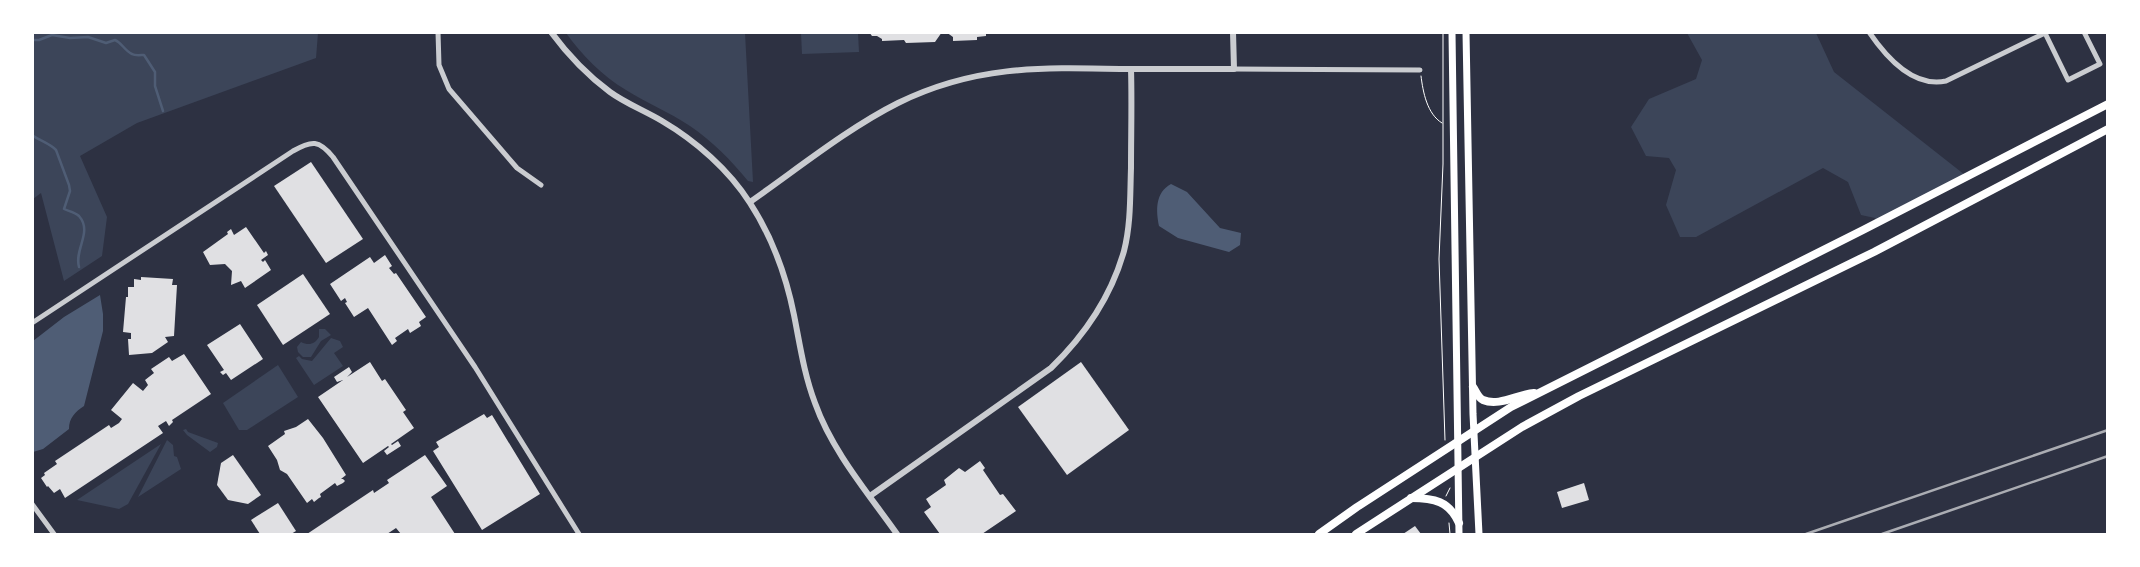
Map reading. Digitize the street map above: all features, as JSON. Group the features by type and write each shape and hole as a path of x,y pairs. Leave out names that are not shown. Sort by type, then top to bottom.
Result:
{"main road":[{"path":"1452,32 1459,534"},
{"path":"1466,32 1473,388 1479,534"},
{"path":"1319,534 1357,507 1511,407 1858,233 2108,104"},
{"path":"1356,534 1522,426 1579,396 1874,252 2108,129"},
{"path":"1473,388 1482,400 1494,401 1510,400 1522,394 1541,392"},
{"path":"1411,498 1433,499 1442,502 1451,509 1459,523"}],"street":[{"path":"438,32 439,64 449,89 516,168 541,185"},
{"path":"551,32 581,68 611,93 663,121 692,140 723,169 750,202 772,240 788,286 801,358 815,404 830,436 897,534"},
{"path":"1234,32 1234,69"},
{"path":"1869,32 1882,49 1905,71 1922,82 1937,83 1946,81 2045,32 2068,80 2100,64 2084,32"},
{"path":"750,202 868,120 898,103 935,87 976,75 1012,69 1048,67 1420,70"},
{"path":"870,496 1051,368 1074,346 1098,313 1115,276 1124,251 1128,232 1132,69"},
{"path":"32,323 293,150 310,142 319,143 333,157 470,360 578,534"},
{"path":"32,504 54,534"}],"path":[{"path":"1443,32 1443,124 1439,249 1446,449"},
{"path":"1420,70 1423,90 1429,108 1435,119 1443,124"},
{"path":"1442,502 1450,487"},
{"path":"1449,515 1450,534"}],"shaded area":[{"path":"33,32 318,33 316,58 137,123 80,156 107,217 102,256 64,281 41,193 33,199"},
{"path":"566,33 745,33 753,182 748,181 721,151 690,126 626,90 601,72"},
{"path":"801,33 858,33 859,52 802,54"},
{"path":"1687,33 1816,33 1834,72 1965,175 1877,223 1875,218 1861,215 1848,182 1823,168 1696,237 1680,237 1666,205 1676,170 1669,158 1646,156 1631,127 1649,99 1696,79 1702,60"},
{"path":"1171,184 1187,192 1220,228 1241,233 1240,245 1229,252 1178,238 1159,226 1157,208 1159,197"},
{"path":"100,295 103,331 84,406 73,416 69,429 43,449 33,452 33,341 64,317"},
{"path":"319,329 325,329 331,335 321,341 311,357 303,357 298,352 297,347 301,342 312,344 316,341 319,337"},
{"path":"331,338 340,341 343,347 334,353 343,366 314,385 296,358 299,356 302,359 312,361"},
{"path":"278,365 298,397 247,430 239,430 223,403"},
{"path":"186,429 188,432 218,443 217,447 210,452 187,435 183,430"},
{"path":"167,440 173,445 174,456 177,457 181,469 138,497"},
{"path":"161,444 128,504 119,509 77,500"}],"building":[{"path":"869,32 942,32 935,42 906,43 904,40 882,41 882,39 872,36"},
{"path":"946,32 986,32 986,36 977,37 977,40 953,41 953,37"},
{"path":"311,162 363,239 326,263 274,186"},
{"path":"246,227 264,253 266,251 268,255 261,260 263,262 265,260 271,270 245,288 241,281 231,285 232,271 225,264 210,265 203,252 228,234 227,232 231,229 234,235"},
{"path":"385,255 392,266 389,268 394,274 396,273 426,317 419,322 421,326 410,333 408,329 395,338 397,341 392,345 368,308 354,317 345,303 347,302 345,298 341,301 330,284 370,257 374,263"},
{"path":"303,274 330,314 283,345 257,305"},
{"path":"141,277 173,279 172,285 177,285 174,336 165,337 168,342 152,353 129,355 128,339 131,339 131,333 123,332 126,297 128,297 128,287 134,287 134,279 141,280"},
{"path":"240,324 263,359 231,380 226,373 223,375 220,372 224,370 207,345"},
{"path":"184,354 211,394 172,420 173,422 169,426 166,421 158,426 163,433 65,498 60,489 54,493 47,487 41,478 45,475 44,473 57,464 55,461 109,425 111,428 119,423 122,419 111,410 133,383 143,391 148,385 145,380 154,373 151,369 169,357 172,361"},
{"path":"370,362 382,381 385,379 406,410 403,412 414,428 391,444 398,441 401,446 387,455 384,451 388,446 363,463 318,397 343,380 337,382 334,377 349,367 352,372 347,377"},
{"path":"1081,362 1129,430 1067,475 1018,407"},
{"path":"484,414 487,418 492,415 540,494 482,530 433,451 439,447 436,442"},
{"path":"308,419 323,438 346,475 341,479 345,481 343,483 337,486 335,483 320,494 321,497 314,502 312,499 307,503 287,474 280,470 277,460 268,446 285,434 284,431 296,427"},
{"path":"233,455 261,495 248,504 228,500 217,485 221,463"},
{"path":"425,455 447,486 431,497 455,534 401,534 396,528 387,534 307,534 373,490 374,493 389,483 387,480"},
{"path":"980,461 985,468 983,470 1000,495 1003,494 1016,511 982,534 940,534 924,512 931,507 926,499 946,485 944,480 959,468 965,472"},
{"path":"1584,483 1589,500 1562,508 1557,492"},
{"path":"278,503 296,531 291,534 260,534 251,520"},
{"path":"1415,526 1421,534 1403,534"}],"waterway":[{"path":"32,40 39,40 52,35 70,38 88,37 106,43 115,40 132,54 144,55 155,72 155,86 163,111"},
{"path":"32,135 56,150 70,191 64,209 79,216 83,222 84,234 78,260 79,267"}],"railway":[{"path":"1806,534 2108,430"},
{"path":"1882,534 2108,456"}]}
